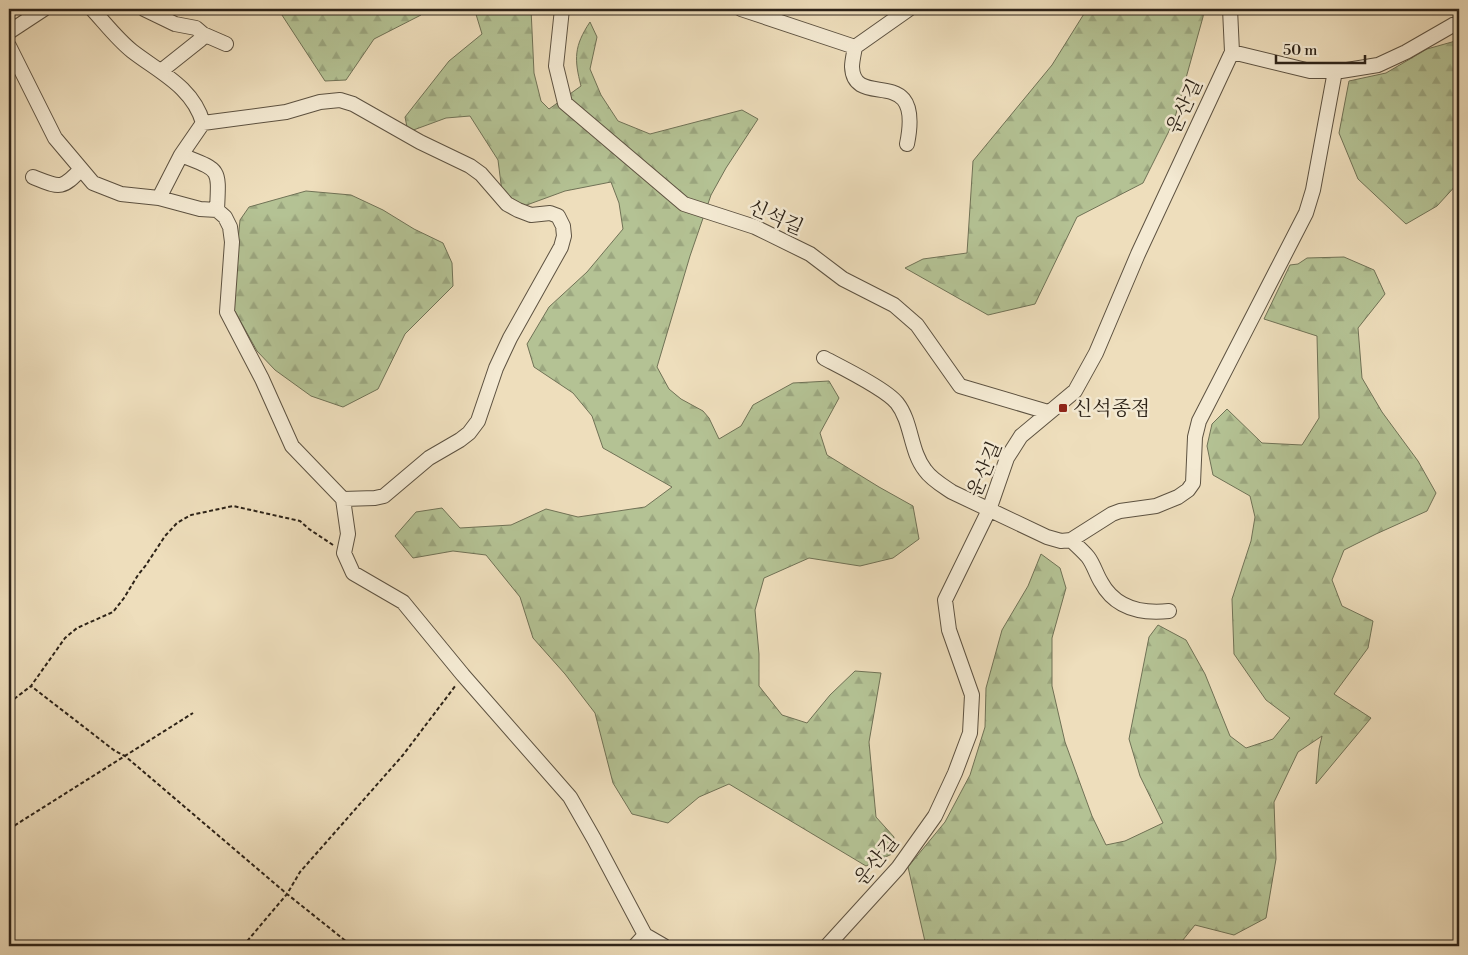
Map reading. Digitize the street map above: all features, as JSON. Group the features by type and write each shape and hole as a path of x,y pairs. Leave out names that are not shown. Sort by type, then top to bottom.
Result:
{"street":[{"path":"9,32 44,9"},
{"path":"92,9 131,50 172,79 190,96 198,108 203,123"},
{"path":"144,9 175,24 196,28 203,34 226,44"},
{"name":"신석길","path":"562,9 556,66 565,103 684,204 755,226 810,254 843,279 894,305 917,325 960,386 1048,412"},
{"path":"741,9 855,47"},
{"path":"907,144 910,120 909,109 904,99 895,93 864,87 858,83 852,66 855,47 908,9"},
{"name":"운산길","path":"828,946 898,868 935,816 955,773 970,733 972,696 949,630 945,600 989,510 1007,458 1021,436 1075,391 1096,354 1138,254 1232,52 1230,9"},
{"path":"1232,52 1310,71 1335,71 1378,65 1406,52 1453,25 1459,24"},
{"path":"161,71 200,40 203,34"},
{"path":"9,46 54,138 93,183 121,194 159,198 200,209 218,210 226,217 230,227 232,242 227,312 262,379 292,446 343,499 348,534 344,553 353,573 402,602 570,797 645,935 664,946"},
{"path":"824,358 883,392 896,402 905,420 920,462 926,472 952,492 1047,537 1061,541 1071,540 1112,514 1168,502 1183,493 1193,483 1195,437 1199,421 1306,213 1313,190 1335,71"},
{"path":"159,198 181,155 203,123 286,112 320,102 340,100 353,104 420,142 470,166 481,174 507,204 531,215 550,213 558,216 563,226 564,236 561,248 510,338 496,368 478,421 469,433 429,458 384,496 343,499"},
{"path":"181,155 211,167 216,174 218,180 218,210"},
{"path":"33,177 61,186 69,183 81,169"},
{"path":"1071,540 1088,557 1106,591 1116,601 1129,608 1141,611 1168,611"},
{"path":"635,946 645,935"}],"path":[{"path":"9,703 31,686 65,638 78,628 113,612 165,536 177,523 191,515 233,506 300,521 344,553"},
{"path":"243,946 287,894 300,872 403,755 464,675"},
{"path":"31,686 125,756 287,894 352,946"},
{"path":"9,829 193,713"}],"green space":[{"path":"278,9 424,9 421,15 374,39 346,80 325,81"},
{"path":"476,9 531,9 534,73 541,101 549,109 581,86 577,68 577,53 581,38 590,22 597,37 590,69 601,95 618,121 650,134 742,110 758,119 711,195 690,256 657,367 669,389 681,399 703,411 709,418 719,439 741,426 753,405 793,383 829,381 839,398 820,433 827,455 913,506 919,539 893,558 860,566 809,558 764,578 755,610 759,654 759,686 782,715 807,723 830,695 855,671 881,673 869,742 876,817 894,837 892,854 866,866 729,784 699,797 668,823 632,814 613,783 595,713 565,674 533,638 520,597 486,555 453,551 413,558 395,536 416,512 442,508 460,528 511,525 546,509 578,517 645,507 672,487 603,448 592,416 573,393 534,367 527,344 549,307 587,272 623,229 619,203 611,182 565,191 524,206 502,192 498,160 470,116 446,118 408,132 405,117 449,61 482,34"},
{"path":"1087,9 1204,9 1174,121 1143,183 1077,217 1035,304 988,315 905,268 923,259 967,253 973,161 1052,65"},
{"path":"1459,40 1459,182 1437,206 1406,224 1358,179 1339,133 1349,81 1386,73 1427,49"},
{"path":"306,191 351,195 383,210 414,229 443,243 452,263 453,286 405,334 378,389 343,407 311,396 275,370 257,351 232,306 240,220 249,207"},
{"path":"1344,257 1374,270 1385,294 1358,328 1362,378 1382,412 1418,461 1436,493 1427,511 1344,550 1332,580 1342,606 1373,621 1368,648 1334,694 1371,718 1316,784 1322,736 1298,752 1274,802 1276,859 1266,918 1234,935 1195,925 1178,946 926,946 908,867 945,822 970,775 985,727 986,688 1002,630 1028,586 1041,554 1060,568 1066,588 1052,638 1052,686 1065,742 1092,816 1106,845 1125,841 1163,823 1140,776 1129,739 1149,637 1158,625 1186,640 1205,674 1230,736 1246,748 1273,739 1290,718 1266,700 1234,654 1232,599 1251,541 1255,517 1250,496 1213,475 1207,446 1212,424 1227,409 1262,443 1302,445 1319,418 1317,336 1264,319 1290,265 1298,264 1307,258"}],"place":[{"name":"신석종점","path":"1063,408"}]}
